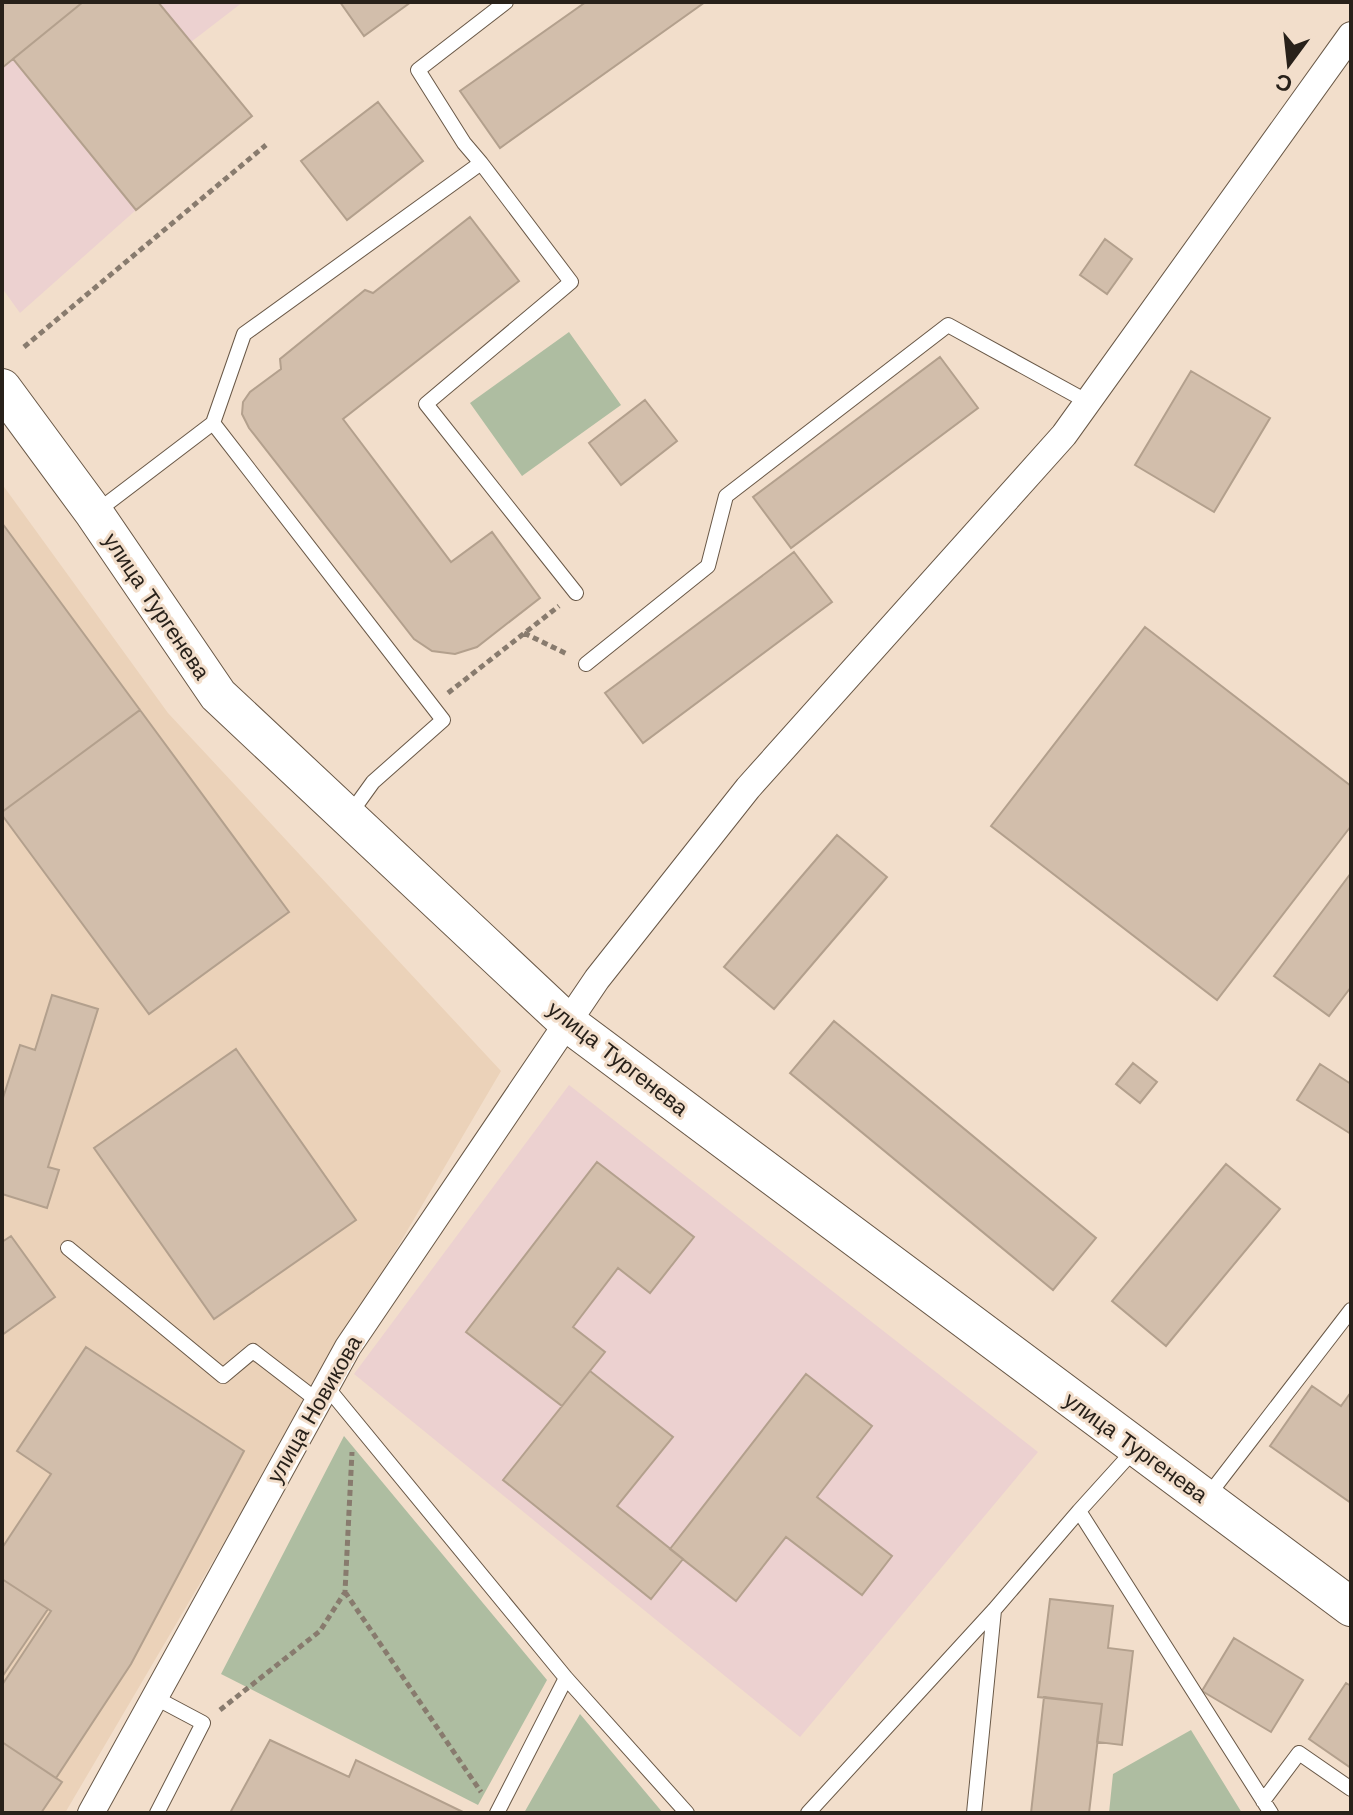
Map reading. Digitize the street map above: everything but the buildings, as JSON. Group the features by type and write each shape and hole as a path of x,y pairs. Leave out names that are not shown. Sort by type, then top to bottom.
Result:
{"main road":[{"name":"улица Тургенева","path":"2,388 94,513 218,695 568,1023 1351,1607"}],"street":[{"name":"улица Новикова","path":"91,1813 348,1347 597,979 748,788 1064,435 1351,35"}],"lane":[{"path":"506,2 418,70 464,143 571,282 426,404 576,593"},
{"path":"94,513 213,423 244,334 481,163"},
{"path":"586,664 708,566 726,496 948,325 1088,402"},
{"path":"213,423 443,720 373,782 347,817"},
{"path":"68,1248 223,1376 253,1351 322,1393 354,1419 566,1678 687,1813"},
{"path":"1206,1498 1351,1310"},
{"path":"808,1813 994,1610 1136,1448"},
{"path":"1079,1511 1267,1807 1299,1753 1351,1789"},
{"path":"974,1813 994,1610"},
{"path":"497,1813 566,1678"},
{"path":"154,1697 203,1723 157,1813"}],"path":[{"path":"24,347 266,145"},
{"path":"432,706 576,593"},
{"path":"524,633 586,664"},
{"path":"203,1723 320,1631 345,1592 354,1419"},
{"path":"345,1592 486,1800"}],"shaded area":[{"path":"2,2 83,2 13,60 136,210 20,313 2,288"},
{"path":"158,2 243,2 191,42"},
{"path":"2,484 168,713 501,1071 65,1813 2,1813"},
{"path":"569,1085 1038,1452 800,1737 354,1374"}],"green space":[{"path":"569,332 621,405 522,476 470,403"},
{"path":"344,1436 547,1680 478,1805 221,1674"},
{"path":"580,1714 663,1813 524,1813"},
{"path":"1191,1730 1242,1813 1109,1813 1113,1774"}]}
